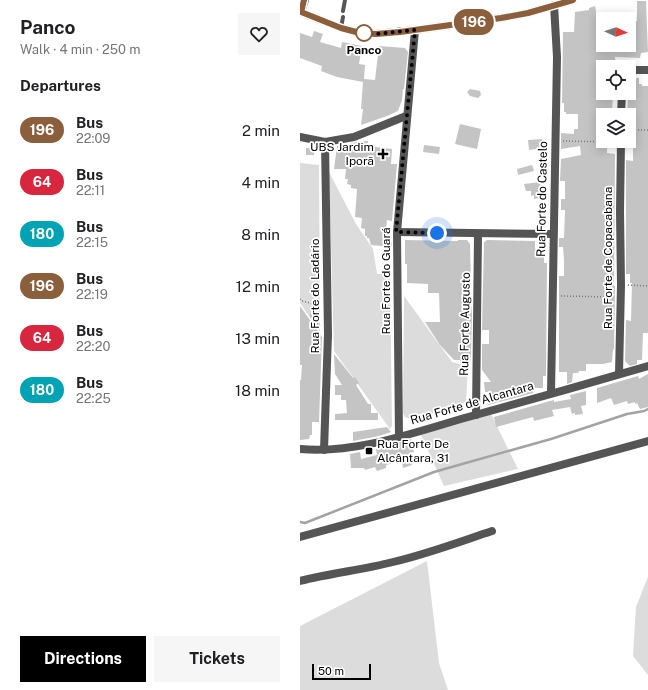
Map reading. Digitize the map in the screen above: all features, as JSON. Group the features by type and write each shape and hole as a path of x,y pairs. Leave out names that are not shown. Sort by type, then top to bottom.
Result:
{"main road":[{"path":"301,12 341,28 360,33 376,34 501,18 528,13 573,0"}],"street":[{"path":"301,12 304,0"},
{"name":"Rua Forte do Castelo","path":"551,393 557,57 554,5"},
{"name":"Rua Forte do Guará","path":"399,437 396,232 415,30"},
{"path":"636,70 648,70"},
{"path":"300,137 325,142 354,137 406,116"},
{"name":"Rua Forte do Ladário","path":"324,450 328,334 325,142"},
{"name":"Rua Forte de Copacabana","path":"619,374 621,297 621,148"},
{"path":"396,232 553,234"},
{"name":"Rua Forte Augusto","path":"476,415 478,234"},
{"name":"Rua Forte de Alcantara","path":"300,449 324,450 352,447 399,437 648,366"},
{"path":"300,537 648,441"},
{"path":"300,581 366,568 433,552 492,531"}],"lane":[{"path":"343,11 345,0"},
{"path":"341,28 343,17"}],"path":[{"path":"636,130 648,130"},
{"path":"556,140 596,141"},
{"path":"621,285 648,286"},
{"path":"552,296 621,297"},
{"path":"300,299 302,301 317,304 315,311 310,316 328,334"}],"shaded area":[{"path":"300,163 319,165 320,332 300,303"},
{"path":"329,172 356,224 373,249 377,274 390,274 392,426 390,429 334,351"},
{"path":"404,296 452,362 468,366 466,402 414,420 405,417 403,413"},
{"path":"491,414 518,469 444,486 421,435"},
{"path":"427,561 439,663 448,690 300,690 300,626"},
{"path":"648,577 648,675 633,656 636,607"}],"building":[{"path":"637,1 646,1 648,52 641,53 640,58 615,57 615,60 596,60 596,100 613,100 612,108 596,108 596,148 607,148 607,153 615,154 615,286 614,350 613,349 612,362 603,364 586,364 586,371 573,373 572,382 567,384 567,372 559,372 559,276 564,276 564,260 563,247 559,247 559,238 564,238 565,210 561,210 561,199 565,199 565,181 560,181 561,159 581,155 580,146 561,149 561,133 574,134 574,129 578,129 578,114 566,114 566,112 564,112 564,103 562,103 563,32 574,32 575,12 589,10 589,8 595,6 596,52 636,52"},
{"path":"314,31 323,34 320,42 341,48 342,42 362,46 359,64 365,65 364,79 375,80 379,46 405,48 408,52 404,89 398,111 361,125 363,109 361,109 363,82 337,77 321,71 322,66 300,58 300,33 312,37"},
{"path":"636,78 639,78 639,84 642,84 642,86 648,86 648,333 643,333 642,360 637,360 637,364 630,366 625,361 626,320 631,321 632,283 630,283 630,274 626,274 626,160 633,161 633,148 636,148 636,108 627,108 628,100 636,100"},
{"path":"470,89 480,91 481,95 478,98 470,96 467,92"},
{"path":"460,124 481,129 477,149 455,144"},
{"path":"542,139 543,148 529,150 528,140"},
{"path":"368,141 367,146 392,149 391,164 397,164 392,221 387,220 385,240 392,242 392,247 371,245 369,238 365,236 365,229 361,228 362,218 355,217 357,189 351,188 351,185 347,184 348,179 345,179 346,169 334,169 337,146"},
{"path":"424,145 440,147 439,154 423,152"},
{"path":"306,148 314,148 314,155 306,155"},
{"path":"532,165 534,171 518,175 517,169"},
{"path":"540,182 540,198 534,199 534,195 531,196 531,191 526,191 524,184"},
{"path":"405,240 467,240 470,244 471,288 469,288 469,303 471,303 472,315 470,363 460,363 460,360 454,360 440,345 425,322 440,322 439,293 428,293 428,284 407,283"},
{"path":"487,240 535,241 535,249 544,249 544,263 547,263 546,376 543,376 543,388 533,388 533,393 488,405 488,392 485,392 484,382 491,382 482,370 482,344 489,344 489,330 482,330 484,242"},
{"path":"300,306 322,337 319,422 312,422 312,435 310,435 309,439 300,440 300,380 302,365 300,365"},
{"path":"334,354 353,378 355,377 359,383 356,385 368,404 371,404 371,413 378,413 378,420 335,420 335,414 347,413 346,400 341,400 341,395 335,395 335,385 342,385 335,374"},
{"path":"648,374 648,407 640,409 637,403 635,404 635,402 628,404 627,401 614,405 611,398 597,403 597,388 638,376 639,379"},
{"path":"586,391 586,405 581,406 583,414 572,414 570,407 552,410 554,416 534,421 533,417 496,427 494,417 554,400 554,402 571,399 570,395"},
{"path":"387,427 391,432 353,441 353,432"},
{"path":"411,439 414,452 409,453 412,465 403,468 402,461 386,465 386,468 377,471 375,467 365,470 364,468 351,468 350,454 360,452 361,459 377,455 376,449"}],"waterway":[{"path":"300,522 305,523 434,472 551,439 627,414 648,409"}],"bus line":[{"name":"196","path":"304,0 301,12 341,28 360,33 376,34 501,18 528,13 573,0"}],"place":[{"name":"Panco","path":"364,33"},
{"name":"UBS Jardim Iporã","path":"383,154"},
{"name":"Rua Forte De Alcântara, 31","path":"369,451"}],"route":[{"path":"364,33 376,34 415,30 396,232 437,233"}]}
